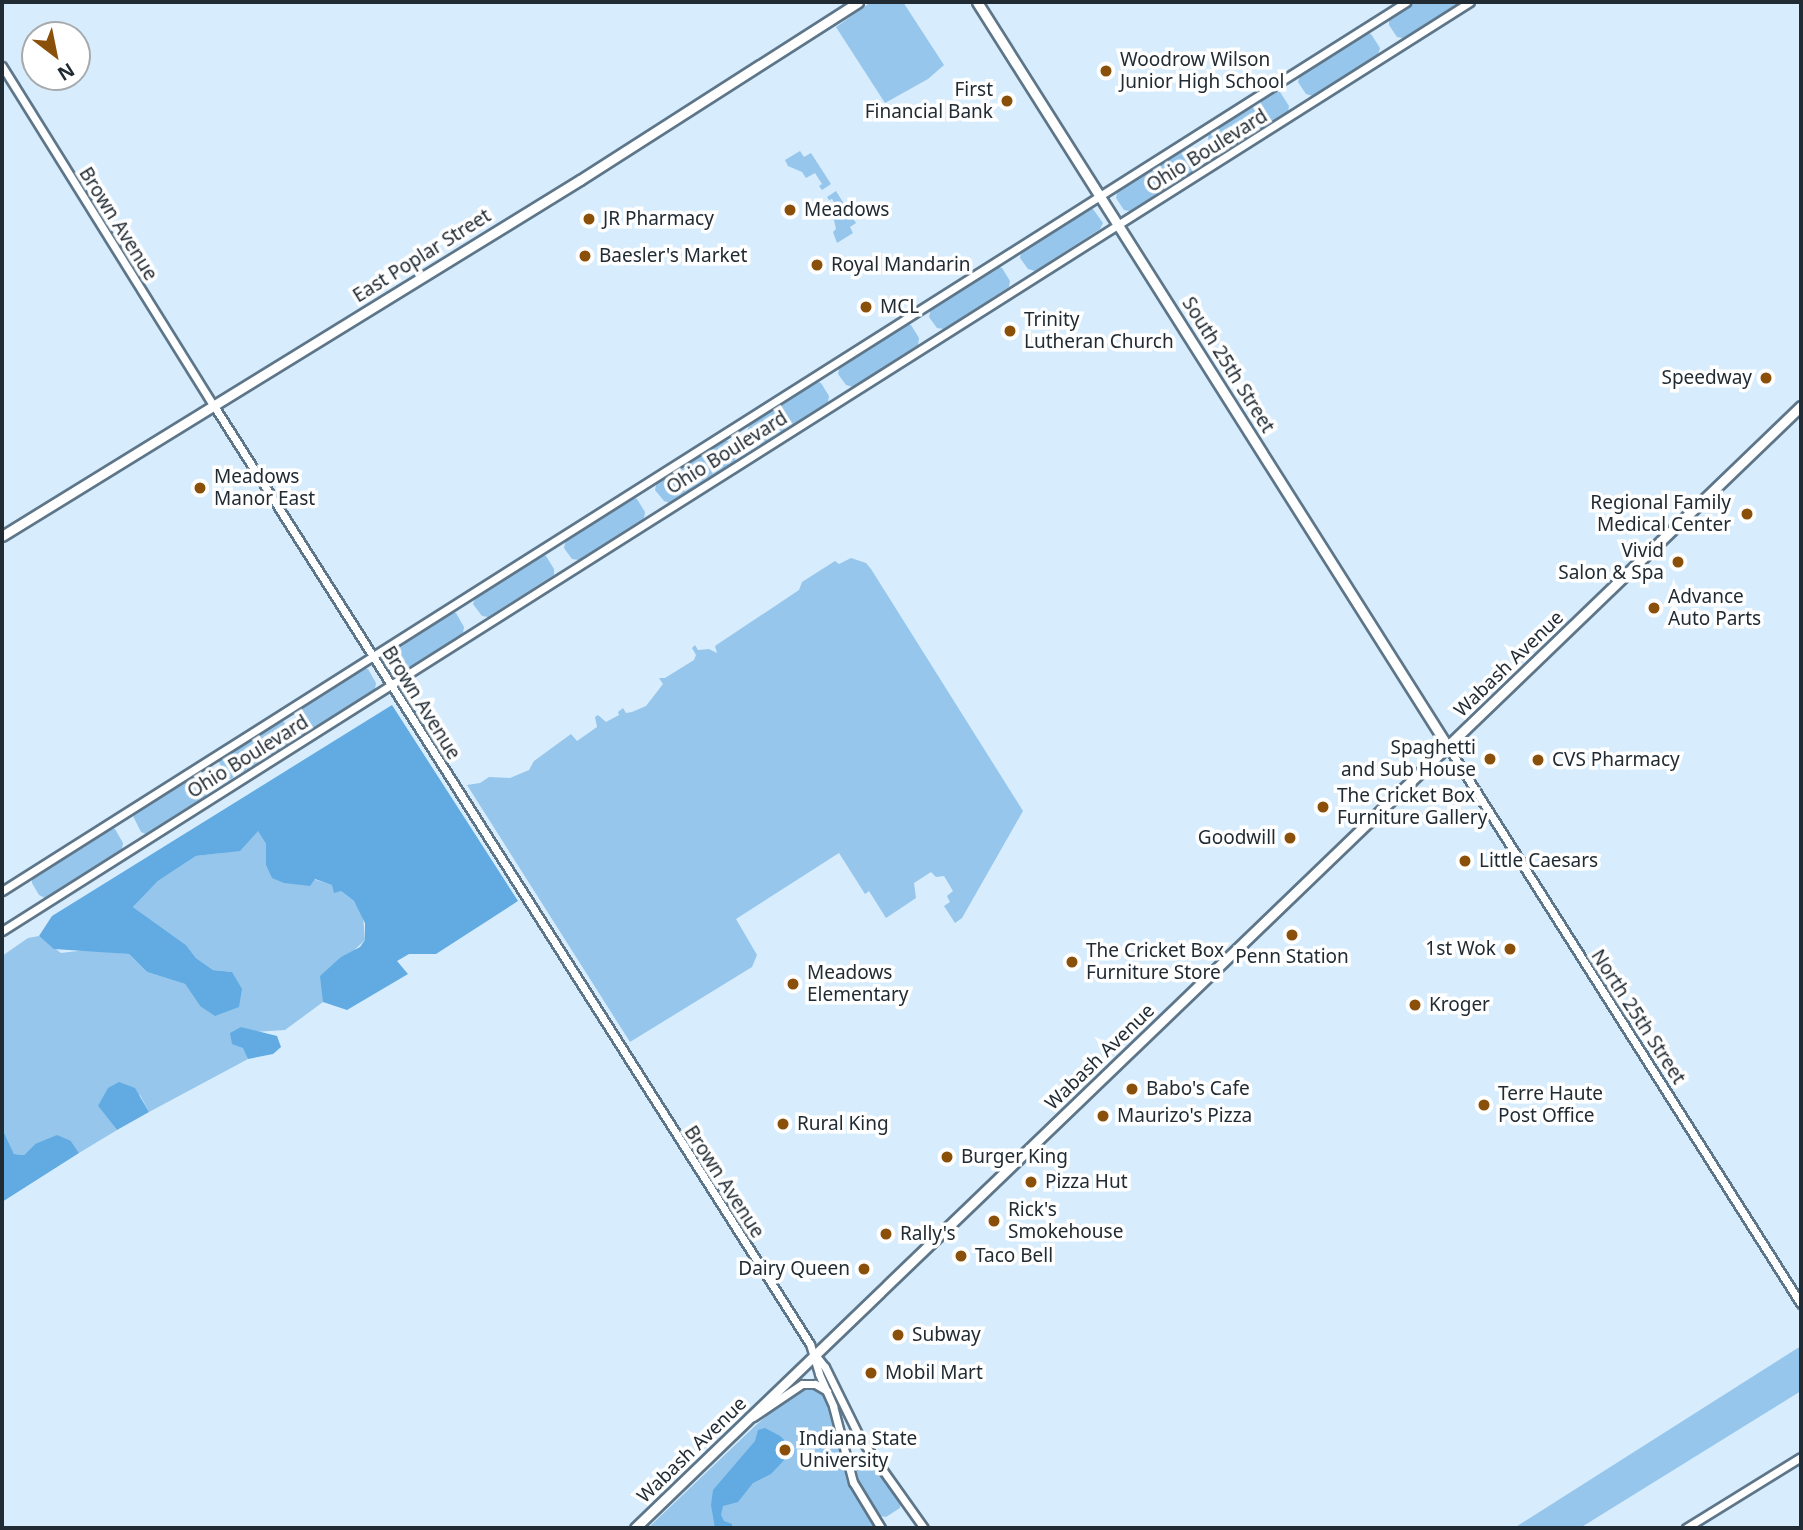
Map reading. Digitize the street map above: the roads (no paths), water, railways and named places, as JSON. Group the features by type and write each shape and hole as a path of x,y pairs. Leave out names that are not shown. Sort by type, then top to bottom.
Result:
{"main road":[{"name":"East Poplar Street","path":"2,536 580,180 858,2"},
{"name":"South 25th Street","path":"977,2 1448,747"},
{"name":"Wabash Avenue","path":"635,1528 1801,406"}],"street":[{"name":"Ohio Boulevard","path":"2,891 1406,2"},
{"name":"Ohio Boulevard","path":"2,931 1470,2"},
{"name":"Brown Avenue","path":"2,66 214,406 815,1356 825,1367 860,1438 924,1528"},
{"name":"North 25th Street","path":"1448,747 1801,1304"},
{"name":"Brown Avenue","path":"815,1356 818,1374 827,1392 853,1482 881,1528"},
{"path":"747,1421 802,1384 815,1384 827,1392"},
{"path":"1686,1528 1801,1457"}],"place":[{"name":"Woodrow Wilson Junior High School","path":"1106,71"},
{"name":"First Financial Bank","path":"1007,101"},
{"name":"Meadows","path":"790,210"},
{"name":"JR Pharmacy","path":"589,219"},
{"name":"Baesler's Market","path":"585,256"},
{"name":"Royal Mandarin","path":"817,265"},
{"name":"MCL","path":"866,307"},
{"name":"Trinity Lutheran Church","path":"1010,331"},
{"name":"Speedway","path":"1766,378"},
{"name":"Meadows Manor East","path":"200,488"},
{"name":"Regional Family Medical Center","path":"1747,514"},
{"name":"Vivid Salon & Spa","path":"1678,562"},
{"name":"Advance Auto Parts","path":"1654,608"},
{"name":"Spaghetti and Sub House","path":"1490,759"},
{"name":"CVS Pharmacy","path":"1538,760"},
{"name":"The Cricket Box Furniture Gallery","path":"1323,807"},
{"name":"Goodwill","path":"1290,838"},
{"name":"Little Caesars","path":"1465,861"},
{"name":"Penn Station","path":"1292,935"},
{"name":"1st Wok","path":"1510,949"},
{"name":"The Cricket Box Furniture Store","path":"1072,962"},
{"name":"Meadows Elementary","path":"793,984"},
{"name":"Kroger","path":"1415,1005"},
{"name":"Babo's Cafe","path":"1132,1089"},
{"name":"Terre Haute Post Office","path":"1484,1105"},
{"name":"Maurizo's Pizza","path":"1103,1116"},
{"name":"Rural King","path":"783,1124"},
{"name":"Burger King","path":"947,1157"},
{"name":"Pizza Hut","path":"1031,1182"},
{"name":"Rick's Smokehouse","path":"994,1221"},
{"name":"Rally's","path":"886,1234"},
{"name":"Taco Bell","path":"961,1256"},
{"name":"Dairy Queen","path":"864,1269"},
{"name":"Subway","path":"898,1335"},
{"name":"Mobil Mart","path":"871,1373"},
{"name":"Indiana State University","path":"785,1450"}]}
